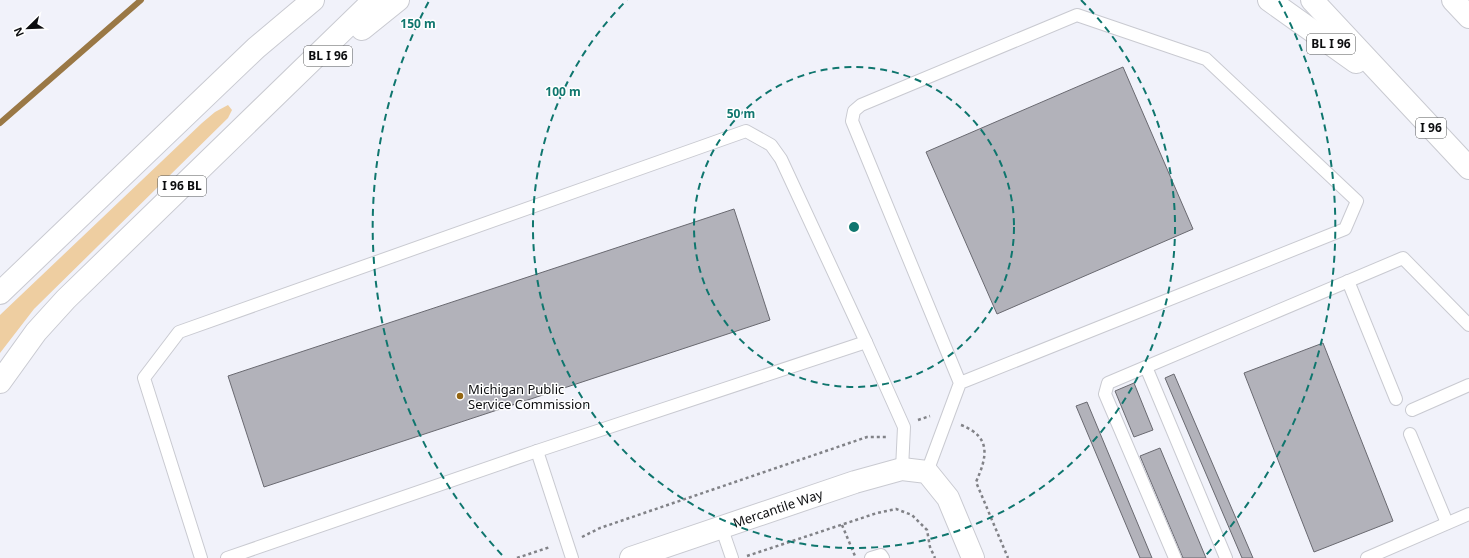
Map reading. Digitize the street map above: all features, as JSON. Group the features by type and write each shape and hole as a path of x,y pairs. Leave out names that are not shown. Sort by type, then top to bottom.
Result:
{"main road":[{"path":"256,48 294,0"},
{"path":"0,293 256,48 313,0"},
{"name":"I 96 BL","path":"0,382 36,332 66,299 374,0"},
{"name":"BL I 96","path":"258,113 398,0"},
{"name":"BL I 96","path":"1269,0 1392,88"},
{"name":"I 96","path":"1312,0 1392,88 1469,168"},
{"path":"1453,0 1469,17"},
{"name":"Mercantile Way","path":"631,558 722,529 855,482 902,469 927,472"},
{"path":"927,472 948,498 973,558"}],"lane":[{"path":"927,472 960,383 852,121 854,111 861,105 1077,15 1206,59 1357,201 1345,229 960,383"},
{"path":"201,558 144,378 179,332 746,131 770,146 781,159 866,342 904,427 902,469"},
{"path":"1175,558 1105,394 1108,383 1402,258 1469,325"},
{"path":"1348,281 1396,399"},
{"path":"227,558 537,451 866,342"},
{"path":"1146,367 1226,558"},
{"path":"1412,410 1469,385"},
{"path":"1410,434 1447,524"},
{"path":"537,451 572,558"},
{"path":"1367,558 1469,514"},
{"path":"722,529 732,558"},
{"path":"872,558 881,555 883,558"}],"path":[{"path":"743,558 842,525 896,509 912,515 927,530 930,547 935,558"},
{"path":"842,525 856,558"}],"shaded area":[{"path":"228,105 232,110 228,118 34,309 0,353 0,315 202,123 215,112"}],"building":[{"path":"1123,67 1193,229 997,314 926,152"},
{"path":"734,209 770,320 264,487 228,376"},
{"path":"1323,343 1393,521 1314,552 1244,373"},
{"path":"1174,374 1253,558 1242,558 1165,378"},
{"path":"1134,383 1153,430 1134,437 1115,391"},
{"path":"1087,402 1152,558 1140,558 1076,406"},
{"path":"1160,448 1206,558 1183,558 1140,456"}],"waterway":[{"path":"0,123 141,0"}],"place":[{"name":"Michigan Public Service Commission","path":"460,396"}]}
